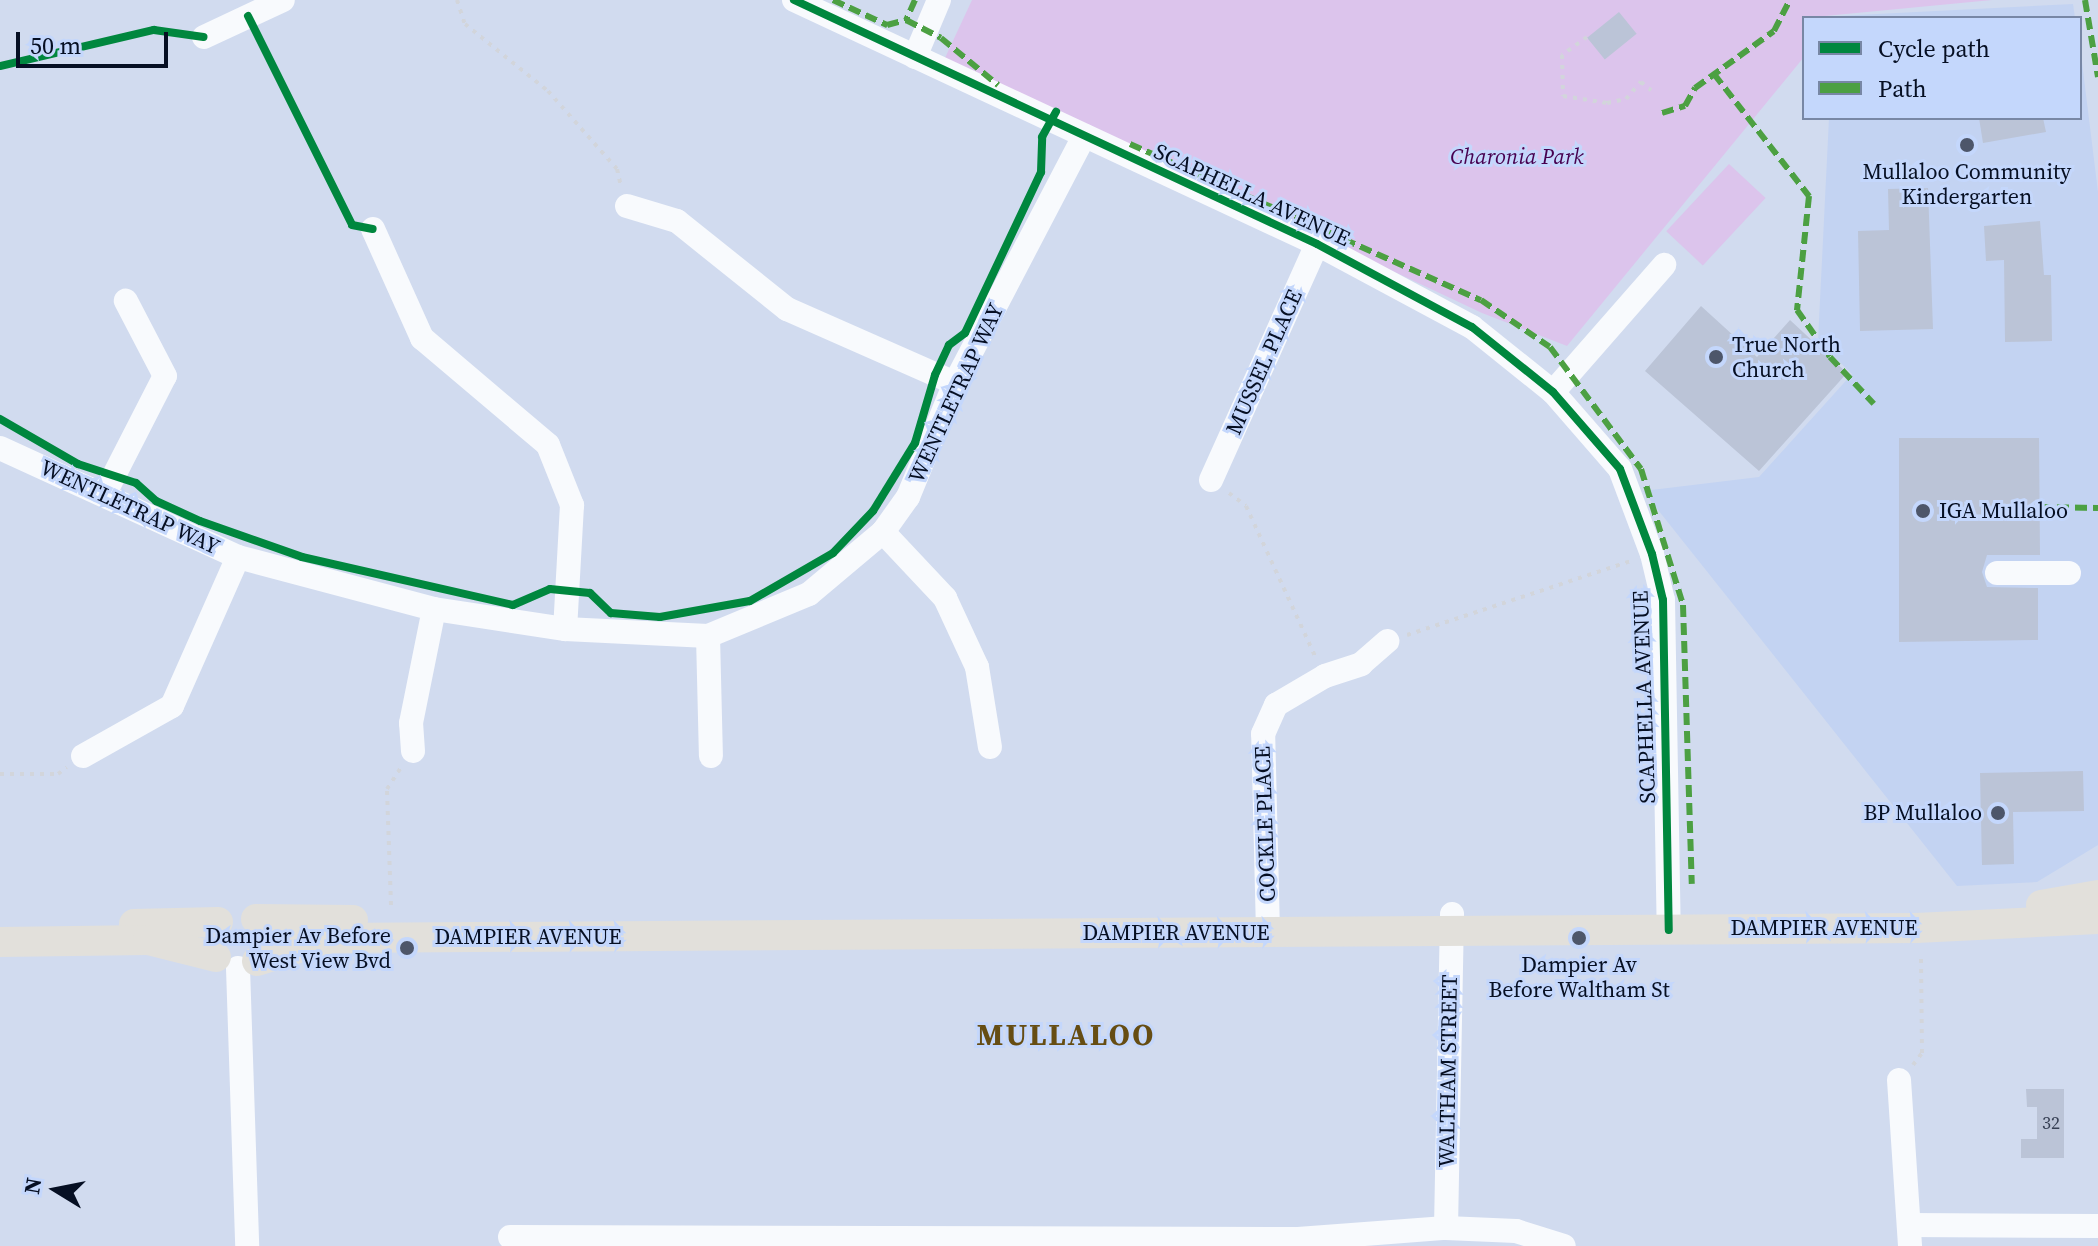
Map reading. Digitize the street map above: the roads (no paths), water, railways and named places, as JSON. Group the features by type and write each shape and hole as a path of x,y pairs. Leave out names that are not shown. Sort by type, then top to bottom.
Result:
{"main road":[{"name":"DAMPIER AVENUE","path":"1669,922 2039,906 2098,895"},
{"path":"0,925 218,922 236,913 256,919 266,937 237,962"},
{"name":"DAMPIER AVENUE","path":"256,919 1451,924 1669,922 1947,927 2098,919"},
{"path":"218,922 211,942 237,962"},
{"name":"DAMPIER AVENUE","path":"237,962 330,938 1268,923"},
{"path":"0,942 148,940 237,962"}],"street":[{"path":"204,37 283,0"},
{"name":"SCAPHELLA AVENUE","path":"794,0 1317,244 1472,327 1553,392 1620,469 1652,554 1663,600 1669,922"},
{"path":"915,57 939,0"},
{"name":"WENTLETRAP WAY","path":"0,448 105,493 238,557 434,609 565,629 708,636 809,594 883,532 908,497 955,383 1084,136"},
{"path":"627,206 677,221 787,309 955,383"},
{"path":"373,229 422,338 548,445 572,505 565,629"},
{"name":"MUSSEL PLACE","path":"1211,480 1317,244"},
{"path":"1553,392 1664,265"},
{"path":"105,493 165,376 126,301"},
{"path":"883,532 945,598 977,667 990,747"},
{"path":"83,756 172,706 238,557"},
{"path":"1997,573 2069,573"},
{"path":"413,751 411,723 434,609"},
{"path":"708,636 711,756"},
{"name":"COCKLE PLACE","path":"1268,923 1263,734 1276,705 1325,676 1361,664 1387,641"},
{"name":"WALTHAM STREET","path":"1446,1228 1451,924"},
{"path":"237,962 247,1246"},
{"path":"1899,1080 1910,1236 2098,1226"},
{"path":"512,1242 1298,1242 1446,1228 1516,1231 1564,1246"}],"place":[{"name":"Mullaloo Community Kindergarten","path":"1967,145"},
{"name":"True North Church","path":"1716,357"},
{"name":"IGA Mullaloo","path":"1923,511"},
{"name":"BP Mullaloo","path":"1998,813"},
{"name":"Dampier Av Before Waltham St","path":"1579,938"},
{"name":"Dampier Av Before West View Bvd","path":"407,948"}],"district":[{"name":"MULLALOO","path":"1066,1035"}],"park label":[{"name":"Charonia Park","path":"1517,157"}]}
